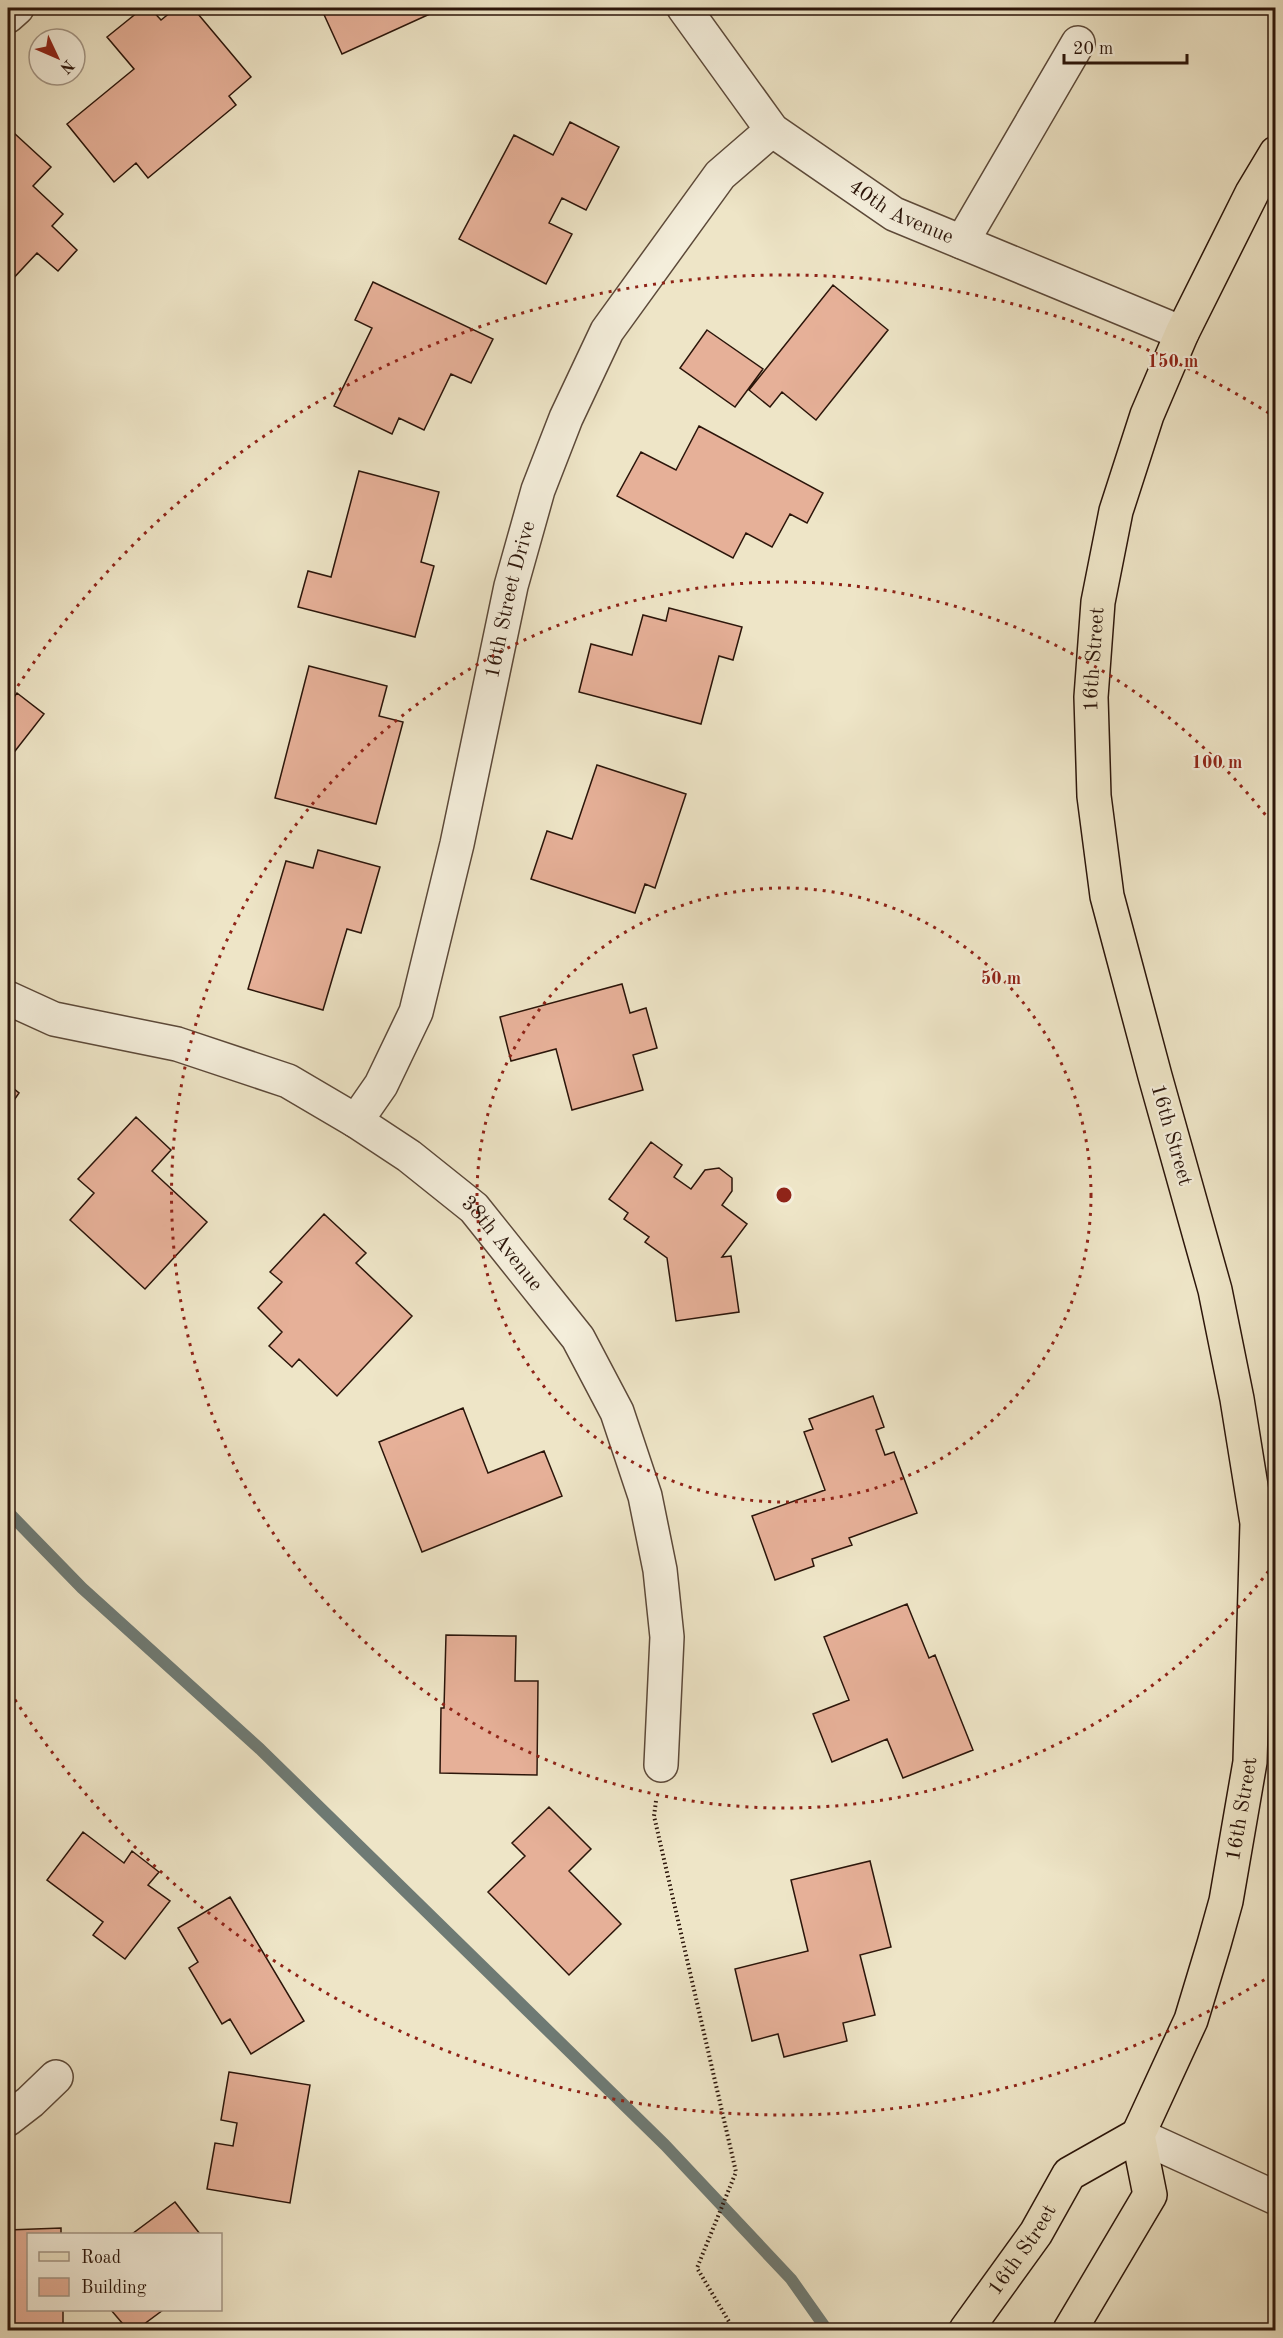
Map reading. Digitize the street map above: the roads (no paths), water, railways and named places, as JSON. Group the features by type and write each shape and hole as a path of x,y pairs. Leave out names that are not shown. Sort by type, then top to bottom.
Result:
{"main road":[{"name":"16th Street","path":"966,2331 1036,2233 1070,2174 1138,2135 1191,2020 1226,1901 1250,1762 1257,1523 1237,1399 1215,1290 1107,896 1094,796 1091,697 1098,602 1116,511 1147,415 1182,333 1252,193 1275,153"},
{"path":"1070,2331 1150,2195 1138,2135"}],"street":[{"path":"8,16 17,8"},
{"name":"40th Avenue","path":"684,8 772,130 894,213 1182,333"},
{"path":"962,242 1078,43"},
{"name":"16th Street Drive","path":"356,1121 381,1085 416,1012 457,844 511,586 538,490 566,417 607,331 720,175 772,130"},
{"name":"38th Avenue","path":"8,998 54,1019 177,1044 288,1081 356,1121 409,1156 474,1208 578,1338 617,1412 645,1496 660,1570 667,1637 661,1765"},
{"path":"8,2119 56,2077"},
{"path":"1138,2135 1275,2198"}],"waterway":[{"path":"8,1512 82,1588 260,1749 665,2145 791,2279 827,2330"}]}
